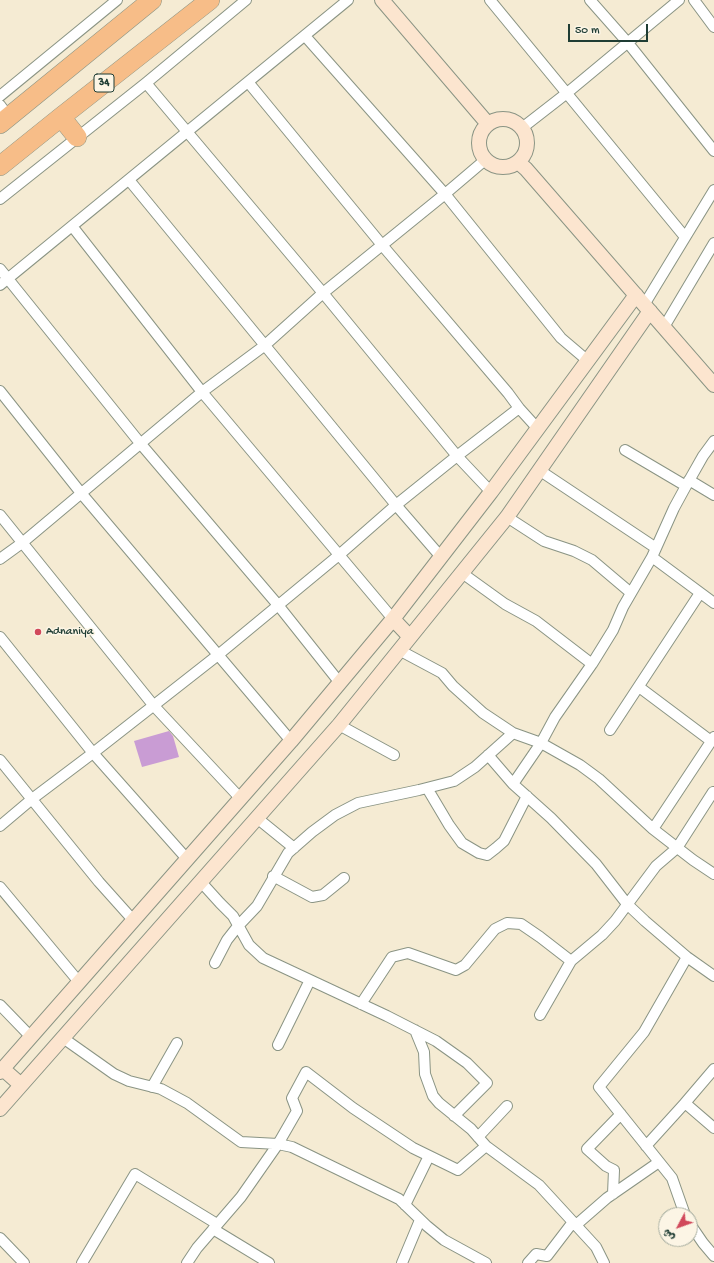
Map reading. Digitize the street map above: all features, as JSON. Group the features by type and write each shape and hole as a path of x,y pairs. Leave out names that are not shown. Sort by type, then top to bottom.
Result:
{"highway":[{"path":"3,115 152,0"},
{"name":"34","path":"0,166 210,0"},
{"path":"61,117 77,137"}],"street":[{"path":"0,96 117,0"},
{"path":"0,199 146,83 246,0"},
{"path":"0,285 348,0"},
{"path":"382,0 488,124"},
{"path":"490,0 685,237"},
{"path":"590,0 628,43 714,151"},
{"path":"522,128 567,93 679,0"},
{"path":"694,0 714,27"},
{"path":"305,36 445,194 561,338 588,361"},
{"path":"248,82 382,245 508,393 519,408 538,428"},
{"path":"146,83 323,293 457,456 491,492"},
{"path":"506,119 515,122 522,128 526,137 527,146 524,155 518,162 510,166 500,167 485,160 480,150 479,140 482,132 488,124 496,120 506,119"},
{"path":"0,559 22,543 202,392 264,346 323,293 485,160"},
{"path":"518,162 526,169 714,385"},
{"path":"129,180 264,346 441,557"},
{"path":"0,1109 339,725 506,517 539,470 714,190"},
{"path":"72,226 202,392 393,620 410,637"},
{"path":"664,327 714,243"},
{"path":"0,269 140,443 278,605 340,683"},
{"path":"21,1085 1,1070 241,799 393,620 491,492 588,361 643,304"},
{"path":"0,391 81,493 291,741"},
{"path":"0,826 32,799 218,655 339,555 396,505 519,408"},
{"path":"513,784 613,630 631,593 654,552 687,483 714,441"},
{"path":"625,450 687,483 714,495"},
{"path":"539,470 654,552 700,593 714,603"},
{"path":"0,515 154,706 241,799"},
{"path":"506,517 544,541 574,551 592,560 631,593"},
{"path":"462,572 505,604 536,621 592,664"},
{"path":"610,730 700,593"},
{"path":"0,637 93,753 187,859"},
{"path":"399,650 442,673 453,686 483,713 513,733 541,743 580,765 599,779 653,829 693,860 714,874"},
{"path":"639,687 713,739 653,829"},
{"path":"339,725 394,755"},
{"path":"216,963 227,940 257,906 273,876 288,853 312,832 335,815 358,802 454,781 475,767 513,733"},
{"path":"488,755 513,784 551,818 596,864 627,904 687,956 714,976"},
{"path":"0,760 99,882 133,920"},
{"path":"427,788 449,825 462,843 479,853 487,855 504,841 527,796"},
{"path":"540,1015 571,961 615,922 656,866 677,848 713,792"},
{"path":"257,818 294,848"},
{"path":"273,876 312,897 323,895 344,878"},
{"path":"200,882 233,916 249,945 263,958 415,1030 436,1041 467,1062 487,1083 454,1116"},
{"path":"0,887 79,982"},
{"path":"361,1004 392,957 408,953 456,970 464,965 495,929 508,923 521,924 571,961"},
{"path":"682,1207 672,1178 599,1087 644,1032 687,956"},
{"path":"278,1044 310,980"},
{"path":"0,1005 31,1037"},
{"path":"415,1030 424,1052 425,1074 432,1096 471,1129 486,1146 539,1185 596,1247 604,1263"},
{"path":"63,1038 114,1074 129,1081 161,1089 187,1103 241,1142 278,1144 292,1147 399,1199 420,1220 444,1240 486,1263"},
{"path":"152,1087 177,1043"},
{"path":"646,1146 714,1069"},
{"path":"187,1263 241,1197 278,1144 297,1110 292,1098 306,1072 353,1108 413,1148 458,1170 486,1146"},
{"path":"685,1103 714,1128"},
{"path":"478,1138 507,1106"},
{"path":"613,1194 614,1170 606,1166 587,1149 621,1114"},
{"path":"405,1205 429,1156"},
{"path":"528,1263 536,1254 547,1256 575,1224 613,1194 659,1162"},
{"path":"82,1263 135,1174 269,1263"},
{"path":"402,1263 420,1220"},
{"path":"698,1232 710,1244 714,1256"},
{"path":"0,1238 24,1263"}],"building":[{"path":"169,731 173,736 179,757 142,767 134,741"}],"place":[{"name":"Adnaniya","path":"38,632"}]}
